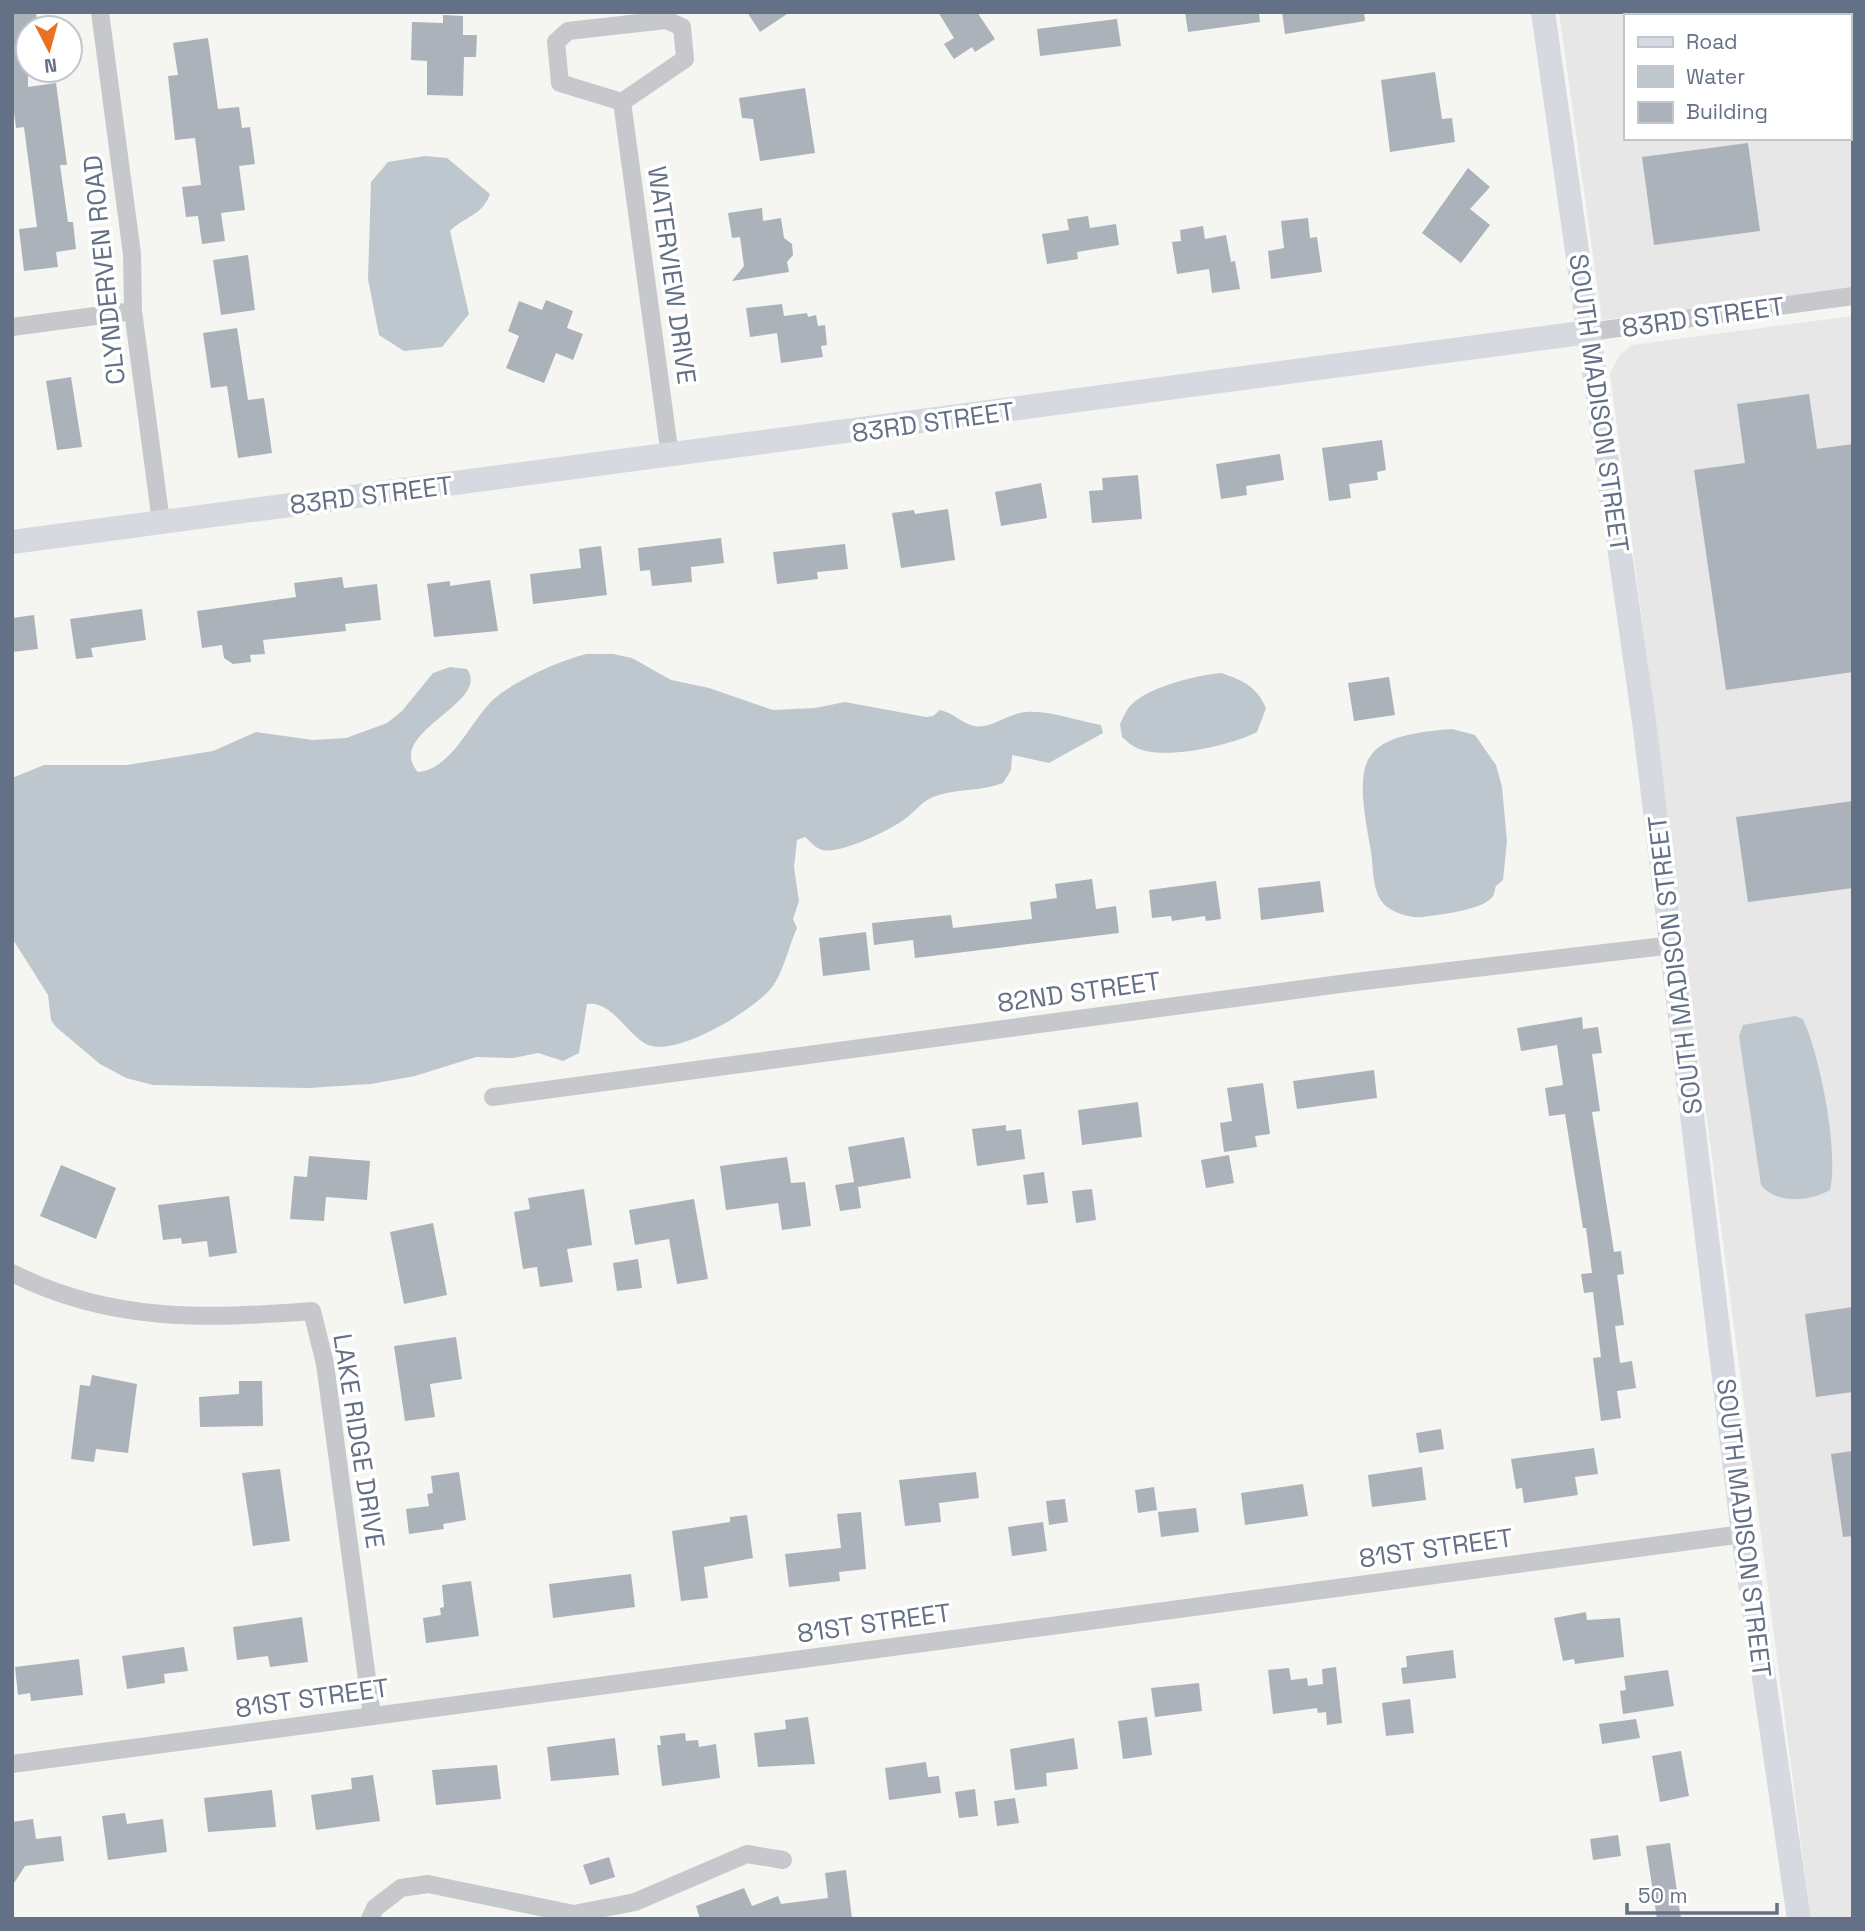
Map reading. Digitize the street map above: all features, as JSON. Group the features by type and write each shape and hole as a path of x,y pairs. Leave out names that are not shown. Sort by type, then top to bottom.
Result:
{"street":[{"name":"CLYNDERVEN ROAD","path":"100,12 132,254 133,311 160,522"},
{"name":"SOUTH MADISON STREET","path":"1543,12 1673,945 1743,1534 1799,1919"},
{"path":"666,20 681,27 685,59 622,102 560,83 555,42 568,31 666,20"},
{"name":"WATERVIEW DRIVE","path":"622,102 670,456"},
{"name":"83RD STREET","path":"12,542 1853,296"},
{"path":"12,327 133,311"},
{"name":"82ND STREET","path":"493,1097 1355,982 1673,945"},
{"name":"LAKE RIDGE DRIVE","path":"12,1273 62,1294 123,1311 180,1318 312,1311 325,1363 372,1716"},
{"name":"81ST STREET","path":"12,1764 1743,1534"},
{"path":"370,1919 375,1908 401,1888 428,1884 574,1914 635,1902 747,1854 783,1860"}],"shaded area":[{"path":"1559,12 1853,12 1853,288 1602,320"},
{"path":"1853,316 1853,1919 1811,1919 1610,373 1619,356 1632,345"}],"water":[{"path":"425,156 447,158 490,194 478,211 450,231 469,314 442,347 404,351 379,335 368,279 371,182 388,162"},
{"path":"587,654 613,654 632,658 671,680 709,688 773,710 815,708 845,702 926,717 933,716 940,710 974,726 993,723 1018,713 1035,712 1101,725 1103,733 1049,763 1012,755 1011,770 1003,783 933,797 899,823 850,846 822,850 805,837 797,840 794,867 799,901 793,919 797,928 776,981 763,997 732,1019 694,1039 675,1045 659,1047 646,1044 604,1007 587,1004 579,1053 563,1061 538,1053 513,1058 476,1057 415,1076 371,1084 308,1088 153,1085 126,1078 100,1064 51,1020 48,995 12,938 12,778 44,765 127,765 213,751 256,732 313,740 346,738 387,723 402,711 433,673 450,667 467,669 471,682 465,694 414,744 411,758 418,772 430,769 451,753 486,707 504,691 539,672"},
{"path":"1221,673 1248,685 1262,701 1266,708 1257,732 1231,742 1196,750 1162,753 1133,746 1122,737 1120,724 1129,707 1139,699 1173,683"},
{"path":"1452,729 1475,735 1496,765 1502,787 1507,841 1503,880 1496,886 1493,896 1481,905 1439,915 1407,916 1386,906 1376,891 1365,817 1364,773 1369,758 1379,747 1396,738"},
{"path":"1795,1016 1803,1019 1816,1056 1832,1152 1830,1190 1803,1199 1775,1195 1761,1185 1739,1036 1743,1025"}],"building":[{"path":"12,12 36,12 14,14 14,84 28,84 28,87 56,84 67,165 60,165 68,222 73,222 76,249 56,252 58,267 24,271 19,229 37,227 24,127 16,128 12,96"},
{"path":"747,12 790,12 760,32"},
{"path":"938,12 977,12 995,39 975,52 972,47 954,59 944,44 954,38"},
{"path":"1185,12 1259,12 1260,22 1188,32"},
{"path":"1282,12 1364,12 1365,21 1285,34"},
{"path":"443,15 463,16 463,35 477,35 476,57 464,57 463,96 427,95 427,61 411,60 412,22 443,23"},
{"path":"1117,19 1121,46 1040,56 1037,29"},
{"path":"208,38 218,109 239,107 242,128 250,127 255,164 239,166 245,210 221,213 225,241 202,244 198,216 186,217 182,187 201,185 195,138 175,140 168,76 178,75 173,43"},
{"path":"1435,72 1442,119 1452,118 1455,142 1390,152 1381,80"},
{"path":"805,88 815,153 760,161 753,119 742,118 739,98"},
{"path":"1748,143 1760,231 1654,245 1642,157"},
{"path":"1468,168 1490,187 1470,209 1490,225 1461,263 1422,233"},
{"path":"762,208 763,221 781,218 784,238 792,244 793,255 787,262 789,272 732,281 744,266 740,237 732,238 728,213"},
{"path":"1088,216 1090,228 1116,224 1119,245 1077,252 1078,259 1047,264 1042,234 1069,230 1067,219"},
{"path":"1308,218 1310,238 1317,237 1322,272 1271,279 1268,251 1284,248 1281,221"},
{"path":"1203,226 1205,239 1226,235 1231,262 1235,261 1240,289 1212,293 1209,269 1177,274 1172,242 1181,241 1180,230"},
{"path":"248,255 255,310 221,315 213,260"},
{"path":"546,300 573,311 567,328 583,334 573,360 556,353 544,383 506,368 519,336 508,331 519,301 542,310"},
{"path":"782,304 784,316 807,313 808,317 816,315 818,326 825,325 827,345 821,346 823,357 781,363 777,333 750,337 746,308"},
{"path":"237,328 248,400 264,398 272,453 238,458 227,386 211,388 203,333"},
{"path":"71,377 82,447 57,450 46,381"},
{"path":"1809,394 1817,449 1853,444 1853,672 1726,690 1694,470 1745,463 1737,404"},
{"path":"1382,440 1386,470 1377,472 1378,480 1349,484 1351,498 1329,501 1322,448"},
{"path":"1280,454 1284,480 1246,486 1247,495 1221,499 1216,464"},
{"path":"1138,475 1142,519 1092,523 1089,491 1103,490 1102,478"},
{"path":"1041,483 1047,518 1001,526 995,492"},
{"path":"948,509 955,560 901,568 892,513 914,510 915,514"},
{"path":"721,538 724,563 691,567 692,582 652,586 650,570 640,571 638,548"},
{"path":"845,544 848,569 817,572 818,579 777,584 773,552"},
{"path":"601,546 607,595 533,604 530,574 581,568 579,549"},
{"path":"342,577 344,588 377,584 381,620 345,624 346,631 263,640 265,654 250,655 251,662 233,664 224,658 222,645 202,648 197,611 296,597 294,583"},
{"path":"490,580 498,631 434,637 427,584 450,581 450,586"},
{"path":"142,609 146,640 91,648 93,657 76,659 70,619"},
{"path":"34,615 38,649 12,652 12,618"},
{"path":"1389,677 1395,715 1354,721 1348,683"},
{"path":"1853,801 1853,888 1748,902 1736,817"},
{"path":"1092,879 1096,909 1116,906 1119,933 915,958 913,940 874,945 872,923 951,915 953,928 1032,919 1030,902 1057,898 1055,884"},
{"path":"1216,881 1221,919 1206,921 1205,916 1172,921 1171,916 1152,918 1149,890"},
{"path":"1320,881 1324,912 1261,920 1258,888"},
{"path":"866,932 870,970 823,976 819,938"},
{"path":"1582,1017 1583,1029 1598,1027 1602,1053 1592,1054 1600,1111 1592,1112 1614,1252 1621,1251 1624,1274 1617,1275 1624,1325 1615,1326 1620,1363 1632,1361 1636,1388 1617,1391 1621,1418 1601,1421 1593,1358 1601,1357 1593,1292 1584,1293 1581,1274 1592,1273 1586,1228 1583,1228 1565,1114 1549,1116 1545,1088 1563,1085 1557,1045 1521,1051 1517,1028"},
{"path":"1374,1070 1377,1098 1297,1109 1293,1081"},
{"path":"1263,1083 1270,1134 1255,1136 1257,1147 1224,1152 1220,1123 1232,1121 1227,1088"},
{"path":"1138,1102 1142,1137 1082,1145 1078,1110"},
{"path":"1006,1125 1006,1131 1021,1129 1025,1159 977,1166 972,1129"},
{"path":"904,1137 911,1178 858,1187 861,1208 840,1211 835,1185 854,1182 848,1147"},
{"path":"1229,1155 1234,1183 1206,1188 1201,1160"},
{"path":"309,1156 370,1161 367,1200 326,1197 324,1221 290,1219 294,1176 307,1177"},
{"path":"787,1157 791,1183 805,1182 811,1226 782,1230 778,1203 726,1210 720,1166"},
{"path":"61,1165 116,1188 96,1239 40,1216"},
{"path":"1044,1172 1048,1203 1027,1205 1023,1175"},
{"path":"584,1189 592,1245 567,1249 573,1282 540,1287 537,1267 523,1269 514,1212 530,1209 528,1198"},
{"path":"1092,1189 1096,1220 1076,1223 1072,1191"},
{"path":"229,1196 237,1253 209,1257 207,1241 182,1244 181,1238 163,1240 158,1205"},
{"path":"694,1199 708,1279 677,1284 669,1239 635,1245 629,1210"},
{"path":"433,1223 447,1295 404,1304 390,1232"},
{"path":"638,1259 642,1288 617,1291 613,1263"},
{"path":"1853,1307 1853,1392 1816,1397 1805,1314"},
{"path":"456,1337 462,1379 430,1384 435,1417 405,1421 394,1346"},
{"path":"92,1375 137,1384 128,1453 96,1449 94,1462 71,1459 80,1385 90,1386"},
{"path":"239,1381 262,1381 263,1426 200,1427 199,1397 239,1394"},
{"path":"1441,1429 1444,1449 1419,1453 1416,1433"},
{"path":"1594,1448 1598,1474 1575,1477 1578,1495 1524,1503 1522,1488 1516,1489 1511,1459"},
{"path":"1853,1451 1853,1536 1843,1537 1831,1454"},
{"path":"1422,1467 1426,1500 1372,1507 1368,1475"},
{"path":"280,1469 290,1541 253,1546 242,1473"},
{"path":"459,1472 466,1520 443,1524 444,1529 409,1534 406,1509 429,1506 427,1494 433,1493 431,1476"},
{"path":"976,1472 979,1498 939,1503 941,1522 905,1526 899,1480"},
{"path":"1303,1484 1308,1516 1245,1525 1241,1493"},
{"path":"1154,1487 1157,1510 1138,1513 1135,1490"},
{"path":"1065,1499 1068,1522 1049,1525 1046,1501"},
{"path":"1196,1508 1199,1532 1161,1537 1158,1512"},
{"path":"861,1512 866,1569 839,1572 840,1581 789,1587 785,1554 841,1548 837,1514"},
{"path":"747,1515 753,1558 704,1567 708,1598 681,1601 672,1531 730,1522 730,1517"},
{"path":"1043,1522 1047,1551 1012,1556 1008,1527"},
{"path":"631,1574 635,1607 553,1618 549,1584"},
{"path":"471,1581 479,1636 426,1643 423,1618 441,1615 440,1608 444,1607 442,1585"},
{"path":"1586,1612 1587,1620 1620,1618 1624,1657 1575,1664 1574,1659 1563,1661 1554,1618"},
{"path":"302,1617 308,1662 270,1667 268,1656 237,1660 233,1627"},
{"path":"184,1647 188,1671 164,1674 165,1683 127,1689 122,1656"},
{"path":"1453,1650 1456,1678 1403,1684 1401,1668 1407,1667 1406,1656"},
{"path":"79,1659 83,1695 31,1701 30,1693 18,1695 15,1667"},
{"path":"1336,1667 1342,1723 1327,1725 1326,1712 1318,1713 1317,1708 1273,1714 1268,1670 1289,1668 1291,1680 1307,1678 1308,1686 1323,1684 1322,1669"},
{"path":"1668,1670 1674,1706 1623,1714 1620,1691 1626,1690 1624,1676"},
{"path":"1199,1683 1202,1711 1155,1717 1151,1688"},
{"path":"1410,1699 1414,1733 1386,1736 1382,1703"},
{"path":"808,1717 815,1764 758,1767 754,1733 786,1729 785,1720"},
{"path":"1147,1717 1152,1755 1123,1759 1118,1721"},
{"path":"1636,1719 1640,1738 1602,1744 1599,1724"},
{"path":"685,1733 686,1741 698,1740 699,1747 716,1744 720,1778 662,1786 657,1745 661,1745 660,1736"},
{"path":"615,1738 619,1775 551,1781 547,1747"},
{"path":"1074,1738 1078,1769 1046,1773 1047,1786 1015,1790 1010,1749"},
{"path":"1681,1751 1689,1796 1660,1802 1652,1756"},
{"path":"926,1762 928,1777 939,1776 941,1793 889,1800 885,1768"},
{"path":"497,1765 501,1799 436,1805 432,1770"},
{"path":"373,1775 380,1821 316,1830 311,1795 352,1789 351,1778"},
{"path":"975,1789 978,1816 959,1818 955,1792"},
{"path":"272,1790 276,1827 208,1832 204,1798"},
{"path":"1015,1798 1019,1823 997,1826 994,1801"},
{"path":"125,1813 127,1824 163,1819 167,1852 108,1860 102,1816"},
{"path":"33,1819 36,1839 61,1836 64,1861 25,1866 12,1886 12,1822"},
{"path":"1618,1835 1621,1856 1593,1860 1590,1839"},
{"path":"1670,1843 1681,1919 1657,1919 1646,1846"},
{"path":"609,1857 615,1877 590,1885 583,1865"},
{"path":"846,1870 852,1919 700,1919 696,1906 744,1888 752,1906 778,1896 781,1904 828,1898 825,1873"}]}
